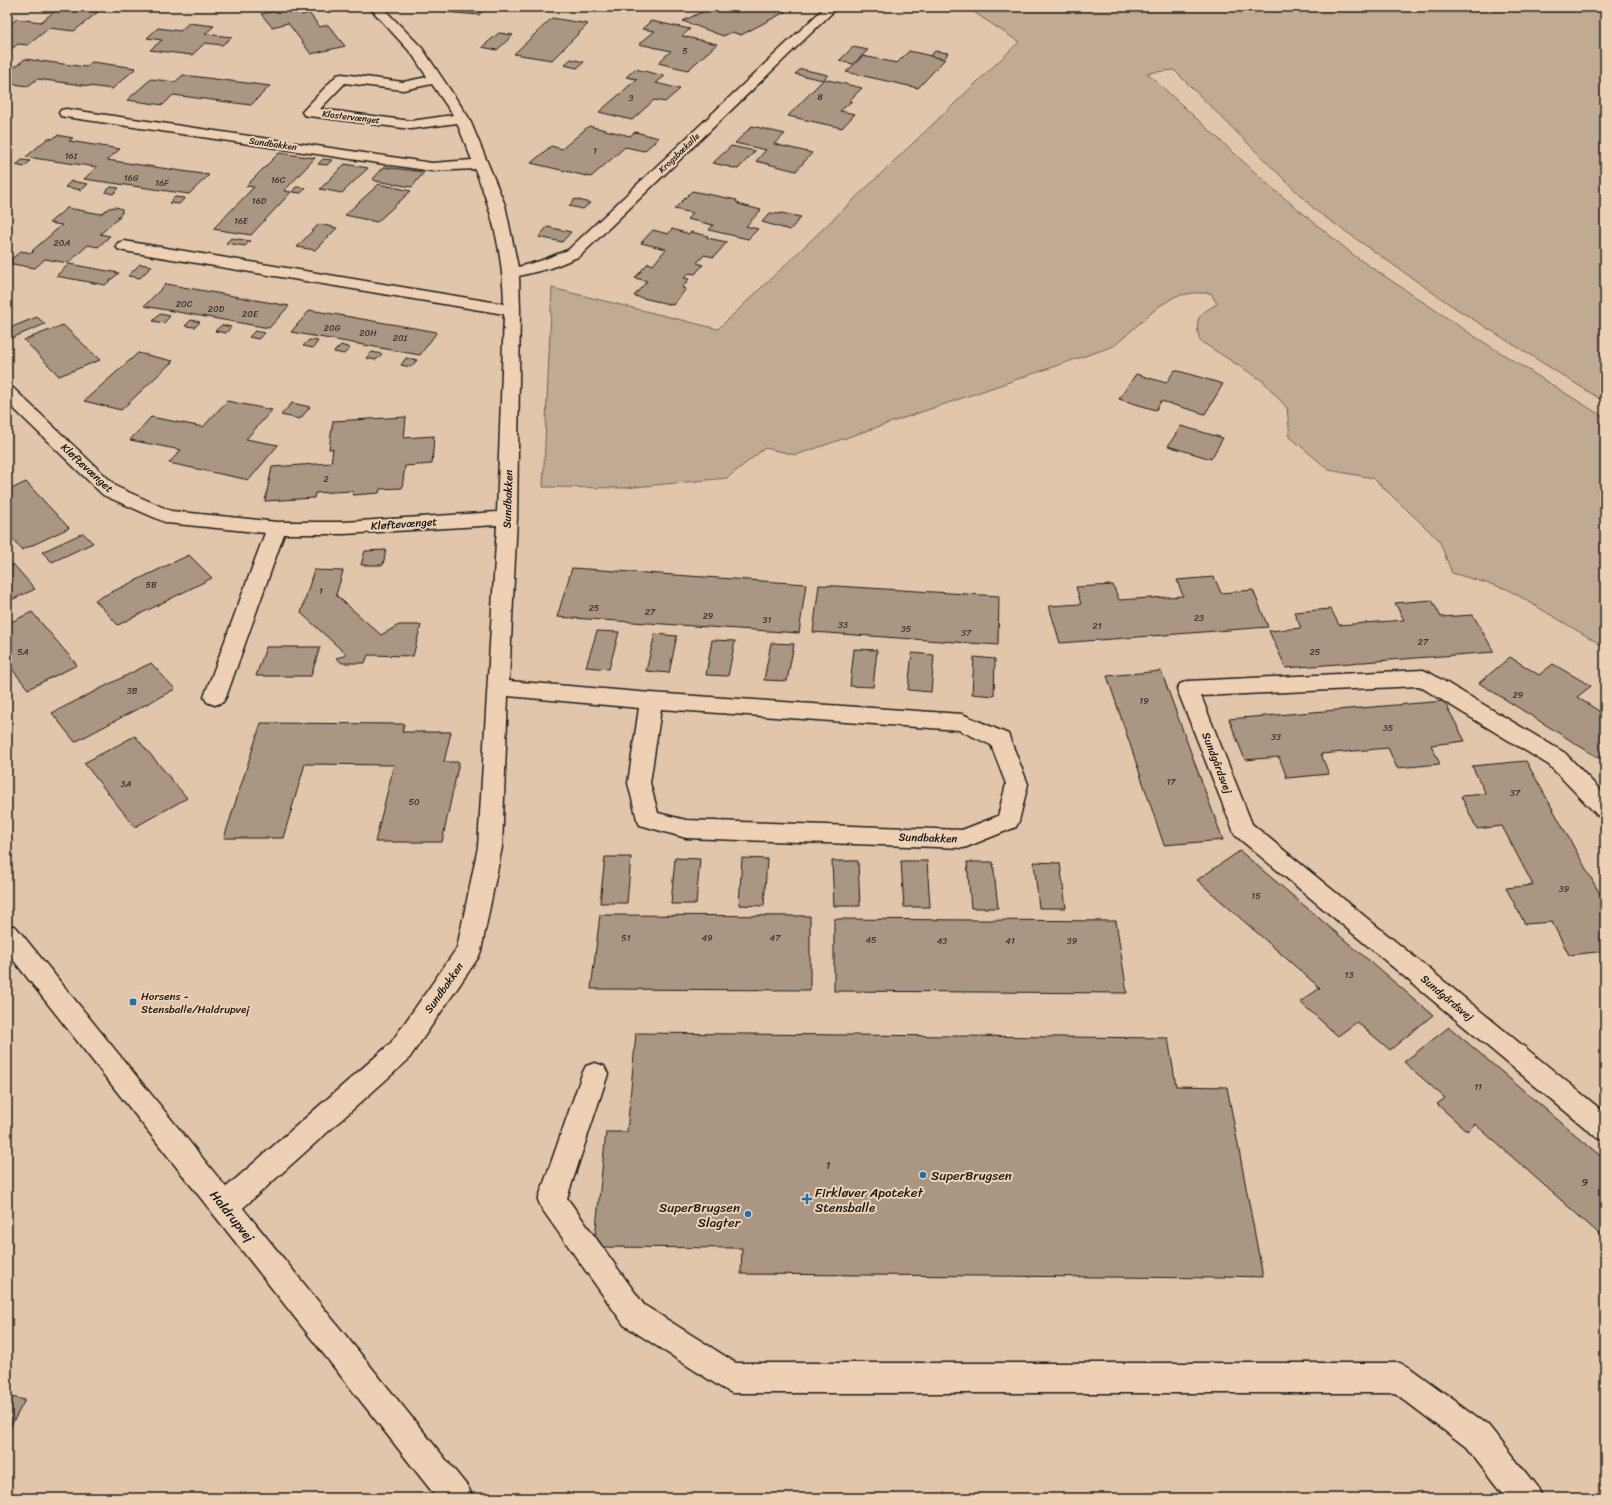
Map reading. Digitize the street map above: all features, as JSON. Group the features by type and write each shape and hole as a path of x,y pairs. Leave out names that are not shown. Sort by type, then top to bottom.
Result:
{"street":[{"name":"Sundbakken","path":"225,1206 399,1052 469,951 490,847 500,688 507,518 512,310 511,273 497,205 462,118 417,51 375,7"},
{"name":"Krogsbækalle","path":"511,273 545,265 574,253 832,7"},
{"name":"Klostervænget","path":"435,79 403,86 342,78 309,112 411,125 462,118"},
{"name":"Sundbakken","path":"66,113 432,167 480,164"},
{"path":"124,246 512,310"},
{"name":"Kløftevænget","path":"7,392 110,491 167,517 277,528 344,528 507,518"},
{"path":"215,697 277,528"},
{"name":"Sundgårdsvej","path":"1605,809 1557,760 1423,678 1188,689 1242,829 1605,1129"},
{"name":"Sundbakken","path":"500,688 651,701 962,722 1000,740 1017,784 1008,821 964,839 686,829 648,819 639,783 651,701"},
{"name":"Haldrupvej","path":"7,934 457,1498"},
{"path":"595,1074 552,1200 634,1315 732,1378 1400,1378 1477,1436 1526,1498"}],"shaded area":[{"path":"966,7 1597,7 1605,10 1605,402 1452,306 1315,210 1174,70 1147,73 1271,187 1356,257 1474,336 1605,418 1605,647 1507,589 1452,573 1439,540 1373,478 1329,470 1290,437 1287,408 1263,381 1200,341 1197,327 1199,318 1205,311 1217,304 1211,293 1193,293 1176,296 1158,307 1114,346 796,455 765,448 727,478 625,488 543,487 552,288 718,329 1019,42"}],"building":[{"path":"295,7 302,15 309,13 320,27 328,25 345,46 311,54 288,23 272,27 261,14"},
{"path":"447,7 485,7 479,15 444,12"},
{"path":"712,7 721,7 735,12 744,7 771,7 785,12 741,35 732,32 723,36 683,21"},
{"path":"59,8 98,12 74,31 49,28 28,45 18,44 7,52 7,27 17,19 41,22"},
{"path":"552,18 588,24 552,60 514,54"},
{"path":"651,21 690,29 682,36 717,44 688,70 658,63 671,51 639,44 655,31 642,29"},
{"path":"189,23 214,26 205,34 232,37 222,45 205,43 192,55 150,50 162,40 147,38 158,28 180,31"},
{"path":"499,33 513,35 497,50 482,47"},
{"path":"853,47 868,50 853,64 839,61"},
{"path":"909,51 945,59 918,88 846,72 863,56 897,63"},
{"path":"935,51 948,53 944,59 930,56"},
{"path":"25,59 86,67 92,62 136,68 112,89 37,79 28,86 7,83 7,73"},
{"path":"571,59 584,62 577,68 564,65"},
{"path":"635,69 665,76 656,83 680,89 665,102 654,100 632,120 599,112 637,79 626,77"},
{"path":"801,69 828,75 824,79 862,88 849,101 852,101 840,111 855,114 842,128 788,116 823,80 795,74"},
{"path":"183,75 270,86 251,105 173,95 163,105 127,100 151,79 175,82"},
{"path":"589,126 630,136 635,132 659,138 644,151 625,147 591,177 531,163 551,146 562,149"},
{"path":"752,126 785,134 774,144 812,153 796,171 756,161 766,150 735,143"},
{"path":"57,135 73,138 69,141 120,149 107,160 209,175 189,194 84,179 97,167 26,157 48,138 53,139"},
{"path":"731,146 755,151 738,169 713,163"},
{"path":"279,153 315,158 284,191 291,192 251,235 213,229 254,187 246,186"},
{"path":"323,159 332,160 327,165 318,164"},
{"path":"22,160 30,161 24,167 16,165"},
{"path":"345,164 368,168 342,193 320,189"},
{"path":"384,167 424,172 412,187 376,181 373,179"},
{"path":"71,181 88,184 82,190 65,187"},
{"path":"379,184 411,191 377,222 345,215"},
{"path":"111,187 119,188 113,194 105,192"},
{"path":"296,187 306,188 301,193 292,192"},
{"path":"692,191 737,200 736,202 740,203 738,204 761,210 746,226 758,229 748,239 709,230 713,225 687,219 693,213 674,209"},
{"path":"175,197 185,198 179,204 169,203"},
{"path":"575,199 590,203 583,209 569,206"},
{"path":"116,207 122,209 122,213 117,217 120,217 100,234 110,236 98,247 88,245 68,263 45,259 35,268 7,263 21,251 32,253 34,251 32,251 62,225 49,223 67,208 101,214 109,208"},
{"path":"770,213 781,213 801,217 790,230 762,222"},
{"path":"319,224 337,228 315,250 297,247"},
{"path":"547,227 571,232 562,242 539,237"},
{"path":"672,229 689,234 691,232 708,236 707,238 727,242 714,257 704,255 697,263 703,265 695,274 689,273 684,278 689,279 682,288 686,289 673,305 634,296 647,281 635,278 648,263 653,265 666,249 641,243 653,230 668,234"},
{"path":"231,238 250,241 245,246 226,243"},
{"path":"69,264 119,273 105,285 56,276"},
{"path":"140,264 152,266 140,278 128,276"},
{"path":"166,284 289,306 269,328 144,306"},
{"path":"310,310 437,332 420,355 291,332"},
{"path":"160,314 170,316 164,323 153,321"},
{"path":"37,317 45,324 9,339 7,337 7,329"},
{"path":"191,320 200,322 195,327 185,326"},
{"path":"63,325 100,360 59,376 24,340"},
{"path":"222,325 231,327 226,333 215,331"},
{"path":"255,331 265,333 258,339 249,337"},
{"path":"309,340 318,341 313,348 303,346"},
{"path":"341,345 350,348 344,354 334,352"},
{"path":"372,352 382,354 376,360 366,358"},
{"path":"138,353 173,361 121,410 84,401"},
{"path":"406,358 417,360 411,367 401,365"},
{"path":"1175,370 1223,384 1205,414 1161,401 1156,410 1119,399 1136,374 1166,383"},
{"path":"227,401 272,410 246,439 278,445 249,480 169,463 181,450 130,440 151,417 203,427"},
{"path":"292,403 310,407 300,419 281,415"},
{"path":"406,417 404,438 434,436 432,464 405,466 402,488 380,489 379,493 353,495 353,491 315,493 314,498 265,501 272,467 331,463 333,449 329,449 333,421"},
{"path":"1181,426 1223,438 1211,459 1168,446"},
{"path":"26,482 69,528 22,550 7,532 7,491"},
{"path":"83,533 93,543 52,562 42,552"},
{"path":"386,550 383,565 361,565 365,551"},
{"path":"189,555 212,578 118,625 95,600"},
{"path":"13,564 35,589 7,602 7,567"},
{"path":"572,568 806,584 799,633 557,617"},
{"path":"314,570 343,571 336,595 381,635 399,625 421,625 413,656 368,655 365,663 342,663 336,658 347,655 301,613"},
{"path":"1214,577 1221,593 1253,590 1268,627 1060,643 1049,606 1081,604 1076,587 1113,585 1119,600 1183,596 1177,580"},
{"path":"819,585 999,596 998,645 813,632"},
{"path":"1432,600 1441,617 1473,615 1494,652 1286,668 1269,631 1301,628 1294,612 1331,609 1339,625 1404,620 1395,603"},
{"path":"32,612 77,665 28,689 7,663 7,624"},
{"path":"597,631 619,632 609,669 586,667"},
{"path":"655,634 677,636 669,673 646,671"},
{"path":"712,640 735,641 728,676 706,675"},
{"path":"771,643 794,644 787,681 764,680"},
{"path":"266,647 320,647 311,676 256,676"},
{"path":"854,649 877,650 873,687 850,686"},
{"path":"912,653 934,655 931,692 908,690"},
{"path":"974,657 995,659 994,696 972,694"},
{"path":"1510,657 1539,675 1553,664 1591,686 1577,697 1605,715 1605,762 1479,683"},
{"path":"151,663 175,689 75,742 52,713"},
{"path":"1161,671 1223,840 1164,845 1107,676"},
{"path":"1444,701 1465,741 1431,745 1440,764 1397,768 1388,748 1321,754 1329,774 1287,778 1279,757 1245,760 1229,719"},
{"path":"261,723 404,724 402,732 451,732 444,762 459,762 442,842 375,842 394,765 305,764 283,838 224,838"},
{"path":"135,736 187,798 135,827 84,763"},
{"path":"1526,761 1605,903 1605,951 1569,955 1552,922 1525,924 1506,888 1533,885 1502,826 1477,829 1461,796 1486,794 1472,766"},
{"path":"1240,851 1433,1015 1390,1050 1357,1022 1338,1036 1300,1002 1320,988 1197,880"},
{"path":"605,857 631,857 627,903 600,903"},
{"path":"675,858 700,859 696,904 671,904"},
{"path":"742,858 767,859 764,906 739,905"},
{"path":"832,861 858,861 860,906 834,906"},
{"path":"901,861 927,861 930,907 904,907"},
{"path":"967,862 993,862 998,908 971,908"},
{"path":"1034,862 1060,863 1066,908 1039,908"},
{"path":"600,915 810,916 810,990 591,989"},
{"path":"834,919 1116,921 1127,993 834,991"},
{"path":"1449,1027 1605,1160 1605,1239 1475,1124 1467,1131 1437,1104 1445,1098 1404,1062"},
{"name":"SuperBrugsen","path":"636,1033 1168,1038 1176,1086 1227,1087 1263,1277 1224,1276 1224,1278 741,1274 742,1248 594,1247 606,1132 627,1132"},
{"path":"7,1396 25,1400 7,1433"}],"place":[{"name":"Horsens - Stensballe/Haldrupvej","path":"133,1002"},
{"name":"SuperBrugsen","path":"923,1175"},
{"name":"Firkløver Apoteket Stensballe","path":"807,1199"},
{"name":"SuperBrugsen Slagter","path":"748,1214"}]}
